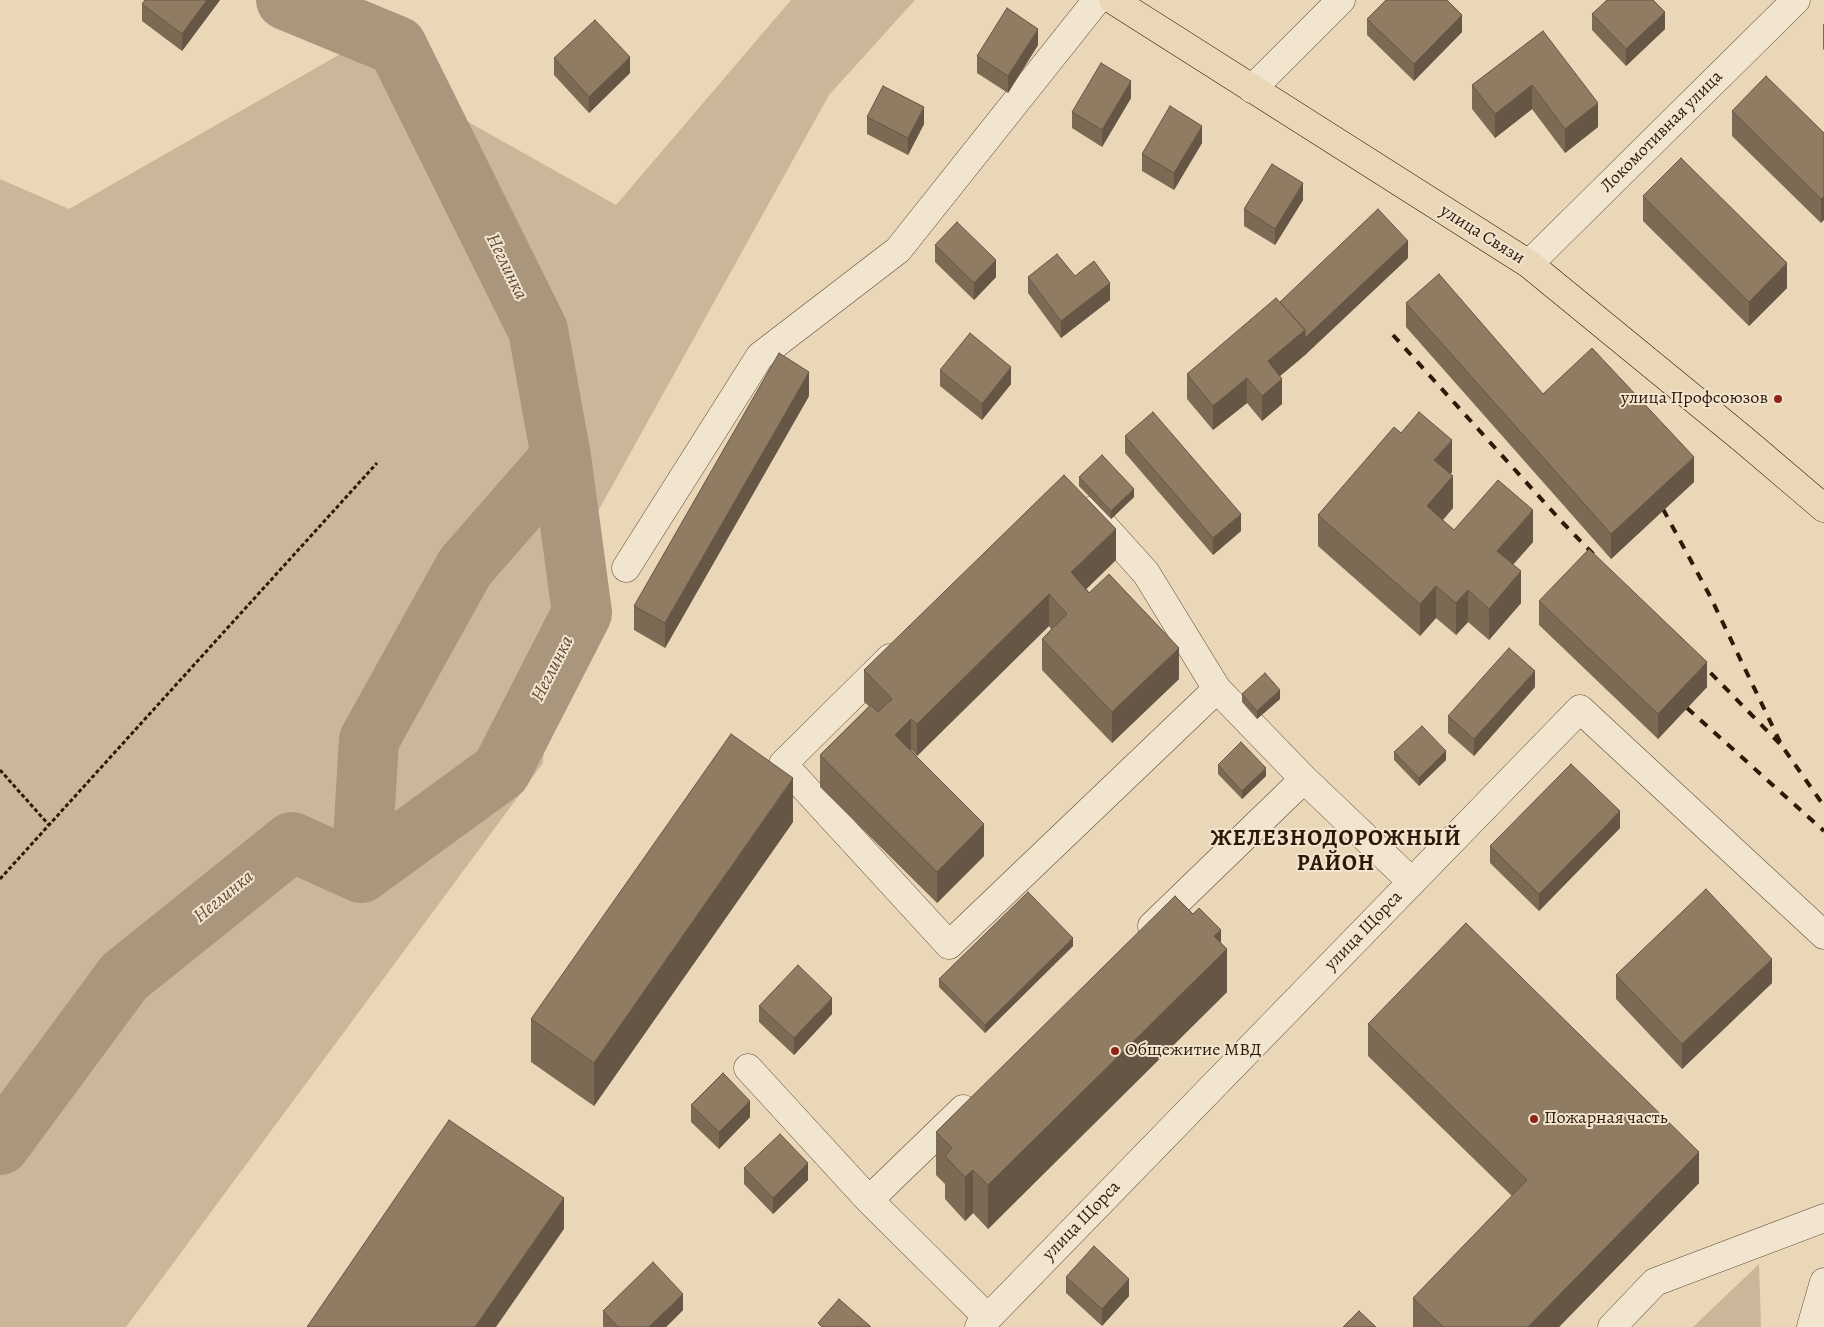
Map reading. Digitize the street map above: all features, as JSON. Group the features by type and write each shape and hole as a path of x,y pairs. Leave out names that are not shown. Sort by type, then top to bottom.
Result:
{"main road":[{"name":"улица Связи","path":"1113,0 1529,264 1824,508"}],"street":[{"path":"626,568 760,356 898,250 1097,0"},
{"path":"1252,89 1341,0"},
{"name":"Локомотивная улица","path":"1529,264 1796,0"},
{"path":"1071,490 1146,573 1217,689 1304,779 1412,882"},
{"path":"910,638 784,764 949,945 1217,689"},
{"name":"улица Щорса","path":"983,1323 1580,709 1824,935"},
{"path":"1133,945 1304,779"},
{"path":"748,1068 983,1323"},
{"path":"869,1200 983,1089"},
{"path":"1612,1327 1654,1282 1824,1218"},
{"path":"1810,1327 1824,1282"}],"path":[{"path":"0,880 377,463"},
{"path":"0,770 49,825"}],"shaded area":[{"path":"791,0 915,0 829,95 556,587 543,763 126,1327 0,1327 0,179 69,209 344,52 616,205"},
{"path":"1759,1264 1761,1327 1693,1327"}],"building":[{"path":"145,0 207,0 182,34 142,4"},
{"path":"1386,0 1447,0 1462,15 1414,64 1367,19"},
{"path":"1607,0 1653,0 1665,12 1626,49 1592,14"},
{"path":"1007,8 1038,29 1008,76 977,56"},
{"path":"595,20 630,57 589,97 554,58"},
{"path":"1543,31 1598,103 1565,129 1532,85 1495,114 1472,85"},
{"path":"1101,63 1131,81 1102,130 1072,112"},
{"path":"1766,76 1824,133 1824,196 1821,199 1732,111"},
{"path":"883,86 924,107 908,138 867,117"},
{"path":"1170,106 1202,126 1174,173 1142,154"},
{"path":"1681,158 1787,263 1749,302 1643,196"},
{"path":"1272,164 1303,183 1275,229 1244,209"},
{"path":"1378,209 1408,241 1305,338 1305,330 1280,302"},
{"path":"957,222 996,260 974,283 935,245"},
{"path":"1057,254 1075,276 1094,261 1110,283 1061,321 1028,277"},
{"path":"1439,274 1543,394 1592,348 1694,457 1611,534 1406,303"},
{"path":"1276,298 1305,330 1268,361 1282,379 1262,396 1247,378 1213,406 1187,374"},
{"path":"970,333 1011,367 982,404 940,370"},
{"path":"779,353 809,372 665,623 634,606"},
{"path":"1153,412 1241,514 1213,538 1125,436"},
{"path":"1419,412 1452,440 1434,460 1453,476 1427,506 1454,530 1498,480 1533,510 1497,551 1521,571 1489,609 1468,590 1456,603 1436,586 1420,604 1318,515 1394,427 1401,433"},
{"path":"1102,455 1134,489 1111,511 1079,477"},
{"path":"1064,475 1116,529 1071,572 1089,593 1109,574 1179,648 1112,712 1042,639 1067,614 1049,594 917,724 911,719 895,735 984,824 937,872 820,755 871,705 878,712 892,699 864,670"},
{"path":"1589,549 1707,662 1658,714 1539,601"},
{"path":"1509,648 1535,671 1474,739 1448,716"},
{"path":"1265,673 1280,690 1257,711 1242,694"},
{"path":"1422,726 1446,751 1419,778 1394,752"},
{"path":"731,734 793,778 594,1063 531,1019"},
{"path":"1241,742 1266,768 1242,791 1218,765"},
{"path":"1571,764 1620,811 1539,894 1490,846"},
{"path":"1706,889 1772,959 1682,1044 1616,975"},
{"path":"1028,892 1073,938 985,1025 939,979"},
{"path":"1175,896 1193,914 1199,908 1221,930 1214,936 1227,949 988,1185 973,1170 965,1177 945,1156 952,1148 936,1132"},
{"name":"Пожарная часть","path":"1466,923 1699,1152 1528,1327 1443,1327 1413,1298 1527,1180 1368,1024"},
{"path":"798,965 832,998 794,1038 759,1006"},
{"path":"723,1073 750,1101 719,1132 691,1105"},
{"path":"449,1120 564,1198 475,1327 307,1327"},
{"path":"780,1134 808,1163 773,1198 744,1168"},
{"path":"1094,1246 1129,1279 1102,1309 1066,1277"},
{"path":"653,1262 683,1294 649,1327 618,1327 603,1311"},
{"path":"839,1299 870,1327 822,1327 818,1323"},
{"path":"1359,1311 1376,1327 1343,1327"}],"waterway":[{"name":"Неглинка","path":"0,1145 124,977 292,842 361,873 501,771 582,613 561,457 538,330 397,46 286,0"},
{"path":"361,873 369,740 465,567 561,457"}],"railway":[{"path":"1393,335 1563,523 1598,559"},
{"path":"1663,509 1710,596 1782,746 1824,806"},
{"path":"1698,660 1782,746"},
{"path":"1687,708 1824,831"}],"place":[{"name":"улица Профсоюзов","path":"1778,399"},
{"name":"Общежитие МВД","path":"1115,1051"},
{"name":"Пожарная часть","path":"1534,1119"}],"district":[{"name":"ЖЕЛЕЗНОДОРОЖНЫЙ РАЙОН","path":"1336,852"}]}
